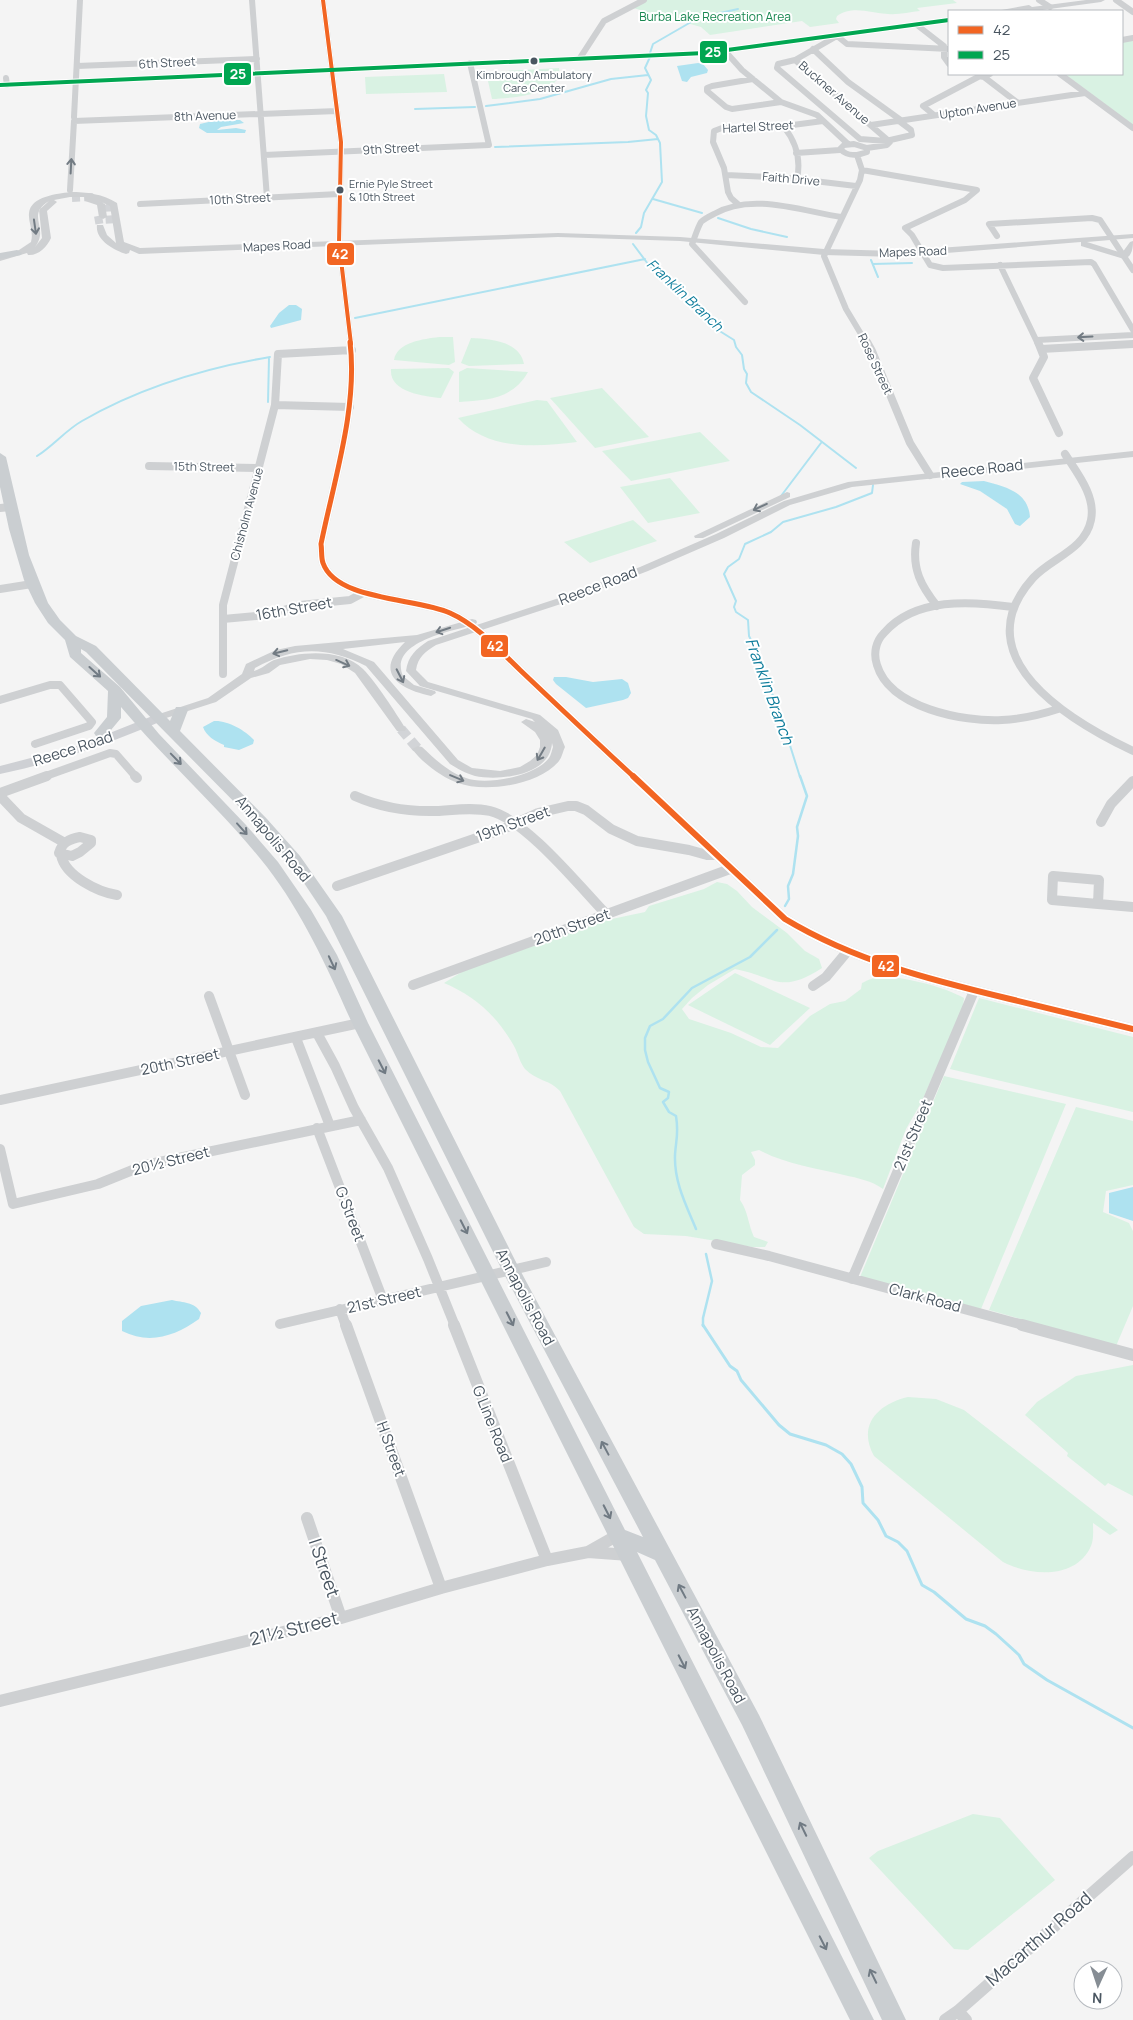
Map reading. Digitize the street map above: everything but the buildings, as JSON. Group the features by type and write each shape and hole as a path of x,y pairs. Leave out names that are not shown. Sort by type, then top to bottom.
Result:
{"main road":[{"path":"0,258 17,253"},
{"name":"Annapolis Road","path":"0,457 5,507 32,584 46,610 71,639 91,649 152,721 154,737 241,828 273,865 303,910 329,955 360,1023 862,2020"},
{"name":"Annapolis Road","path":"71,639 75,654 114,690 152,721 173,731 262,822 295,859 334,916 511,1270 751,1721 894,2020"},
{"path":"101,733 114,718 114,690"},
{"path":"173,731 181,710"},
{"name":"Reece Road","path":"0,766 123,725 152,721"},
{"name":"Reece Road","path":"0,770 23,766 152,721"},
{"path":"360,1023 369,1021 380,1025 394,1036"},
{"path":"618,1534 663,1555"}],"street":[{"path":"0,258 23,257 45,243 48,234 43,210 71,194 80,0"},
{"path":"252,0 267,198"},
{"path":"323,0 341,152 339,241 352,350 353,378 350,407 320,551 326,572 344,586 363,593 434,608 449,613 471,626 730,869 785,919 812,936 846,953 895,970 1133,1029"},
{"path":"580,58 604,21 644,0"},
{"path":"1039,0 1048,6"},
{"path":"1027,10 1079,0"},
{"path":"1010,10 1101,0"},
{"path":"1116,0 1133,12"},
{"path":"4,83 331,71 725,51 948,20"},
{"path":"917,25 947,49"},
{"path":"837,36 847,44 947,49"},
{"name":"Buckner Avenue","path":"837,36 795,60 890,143 867,148"},
{"path":"795,60 778,64 777,68 860,139 867,141 888,140 908,137 913,133 901,121 848,82 814,49"},
{"path":"947,49 944,57 948,63"},
{"path":"725,51 753,79 781,102 813,114 848,144"},
{"name":"6th Street","path":"77,66 257,59"},
{"name":"9th Street","path":"264,155 489,145 470,63"},
{"path":"975,75 980,76 1018,103"},
{"path":"934,115 923,106 985,75"},
{"path":"1061,75 1133,128"},
{"path":"753,79 712,86 707,88 707,91 726,107 732,109 781,102"},
{"name":"Upton Avenue","path":"871,125 1085,92"},
{"name":"8th Avenue","path":"74,119 337,111"},
{"name":"Hartel Street","path":"739,205 729,195 726,175 713,142 714,131 722,128 784,127 823,121"},
{"path":"784,127 793,138 799,171 797,179"},
{"path":"796,153 840,150 844,153 857,155 867,152 867,148 848,144 841,147 840,150"},
{"path":"824,252 862,170 857,155"},
{"path":"862,170 977,190 965,200 907,226 906,230 912,235 926,262 936,267 1091,262 1094,264 1133,330"},
{"name":"Faith Drive","path":"726,175 797,179 856,186"},
{"name":"Mapes Road","path":"71,194 93,202 96,205 103,222 104,237 126,251 151,255 339,241 562,238 692,241"},
{"name":"Mapes Road","path":"17,253 30,247 36,240 33,213 36,206 53,198 78,194 97,196 111,202 114,205 120,243 139,251 321,244 349,239 367,241 558,235 663,238 824,252 884,254 922,253 1133,236"},
{"name":"10th Street","path":"140,204 339,194"},
{"path":"745,302 696,248 692,241 702,221 739,205 772,204 841,217"},
{"path":"997,236 989,224 1092,218 1102,221 1133,270"},
{"path":"1062,242 1099,247 1124,256"},
{"path":"1124,256 1133,244"},
{"name":"Rose Street","path":"824,252 826,263 844,304 868,343 910,444 928,472"},
{"path":"1000,265 1044,356 1033,378 1060,433"},
{"path":"1037,340 1133,335"},
{"path":"1041,348 1133,344"},
{"name":"Chisholm Avenue","path":"223,674 223,619 226,591 274,405 279,368 278,354 352,350"},
{"path":"274,405 350,407"},
{"name":"Reece Road","path":"1067,458 1133,447"},
{"name":"Reece Road","path":"247,676 250,666 266,656 282,650 418,638 471,626 563,600 644,569 787,504 851,484 928,472 1067,458 1133,454"},
{"path":"1067,458 1090,497 1091,516 1088,529 1080,542 1035,577 1024,588 1013,607 1009,633 1014,655 1033,685 1058,709 1084,726 1133,751"},
{"name":"15th Street","path":"149,466 259,468"},
{"path":"916,544 913,561 915,572 937,606"},
{"path":"0,589 32,584"},
{"name":"16th Street","path":"223,619 267,615 300,605 350,600 363,593"},
{"path":"1013,607 976,603 937,606 903,617 888,628 878,641 874,656 877,667 881,675 895,690 926,708 969,719 1020,719 1058,709"},
{"name":"Reece Road","path":"418,749 439,769 453,777 468,782 484,784 500,784 529,777 543,771 558,754 559,744 555,734 548,725 536,717 424,684 411,671 411,662 418,652 432,643 471,626"},
{"name":"Reece Road","path":"317,648 343,651 370,664 454,762 468,771 500,774 517,771 539,760 545,752 545,737 530,723 418,690 405,684 399,678 396,661 400,652 418,638"},
{"name":"Reece Road","path":"152,721 212,700 247,676 265,670 277,663 301,657 328,657 344,662 359,671 401,729"},
{"path":"0,700 50,685 60,685 92,722 89,726 35,744"},
{"path":"65,843 14,813 0,794 110,753 116,754 137,778"},
{"path":"1101,822 1111,804 1133,781"},
{"path":"355,796 380,807 394,810 489,811 500,814 514,823 606,914"},
{"name":"19th Street","path":"337,886 503,829 514,823 560,807 574,806 586,810 611,829 635,840 667,847 688,849 709,856 715,855"},
{"path":"61,855 72,856 78,854 91,843 91,840 80,837 65,843 59,850 62,861 86,885 98,891 117,895"},
{"name":"20th Street","path":"413,985 730,869"},
{"path":"1098,904 1099,880 1053,876 1052,900 1098,904 1133,907"},
{"path":"813,986 826,976 846,953"},
{"name":"21st Street","path":"852,1279 974,991"},
{"path":"209,996 244,1095"},
{"name":"20th Street","path":"0,1100 360,1023"},
{"path":"317,1033 361,1120 388,1168 428,1259 438,1288"},
{"path":"296,1038 330,1126"},
{"name":"20½ Street","path":"0,1149 14,1204 98,1184 148,1164 361,1120"},
{"name":"G Street","path":"317,1128 383,1300"},
{"name":"Clark Road","path":"716,1244 769,1256 1133,1355"},
{"path":"488,1276 546,1262"},
{"name":"21st Street","path":"280,1324 488,1276"},
{"name":"G Line Road","path":"438,1288 547,1560"},
{"name":"H Street","path":"340,1310 441,1588"},
{"name":"I Street","path":"307,1518 341,1618"},
{"name":"21½ Street","path":"588,1552 618,1534"},
{"name":"21½ Street","path":"0,1701 341,1618 441,1588 547,1560 588,1552 628,1556"},
{"name":"Macarthur Road","path":"945,2020 962,2016 1133,1857"}],"green space":[{"name":"Burba Lake Recreation Area","path":"647,0 953,0 957,3 917,8 920,11 896,14 855,10 837,16 836,19 839,23 810,27 802,21 710,35 701,27 633,8"},
{"path":"1133,39 1133,125 1066,75 1123,75 1123,41"},
{"path":"559,68 558,77 553,84 545,89 523,96 492,99 486,72"},
{"path":"444,74 447,92 366,94 365,77"},
{"path":"453,337 455,362 449,365 394,360 400,349 406,345 419,340"},
{"path":"471,338 487,339 510,346 517,350 524,364 469,366 461,363"},
{"path":"449,368 454,372 441,398 417,394 401,388 395,383 391,369"},
{"path":"467,368 528,372 515,388 507,393 489,399 459,402 459,372"},
{"path":"602,388 649,437 595,448 550,398"},
{"path":"537,400 547,401 577,442 530,445 498,441 470,429 458,418"},
{"path":"700,432 730,461 631,481 602,451"},
{"path":"670,478 700,513 648,523 620,487"},
{"path":"633,520 657,541 590,563 564,542"},
{"path":"717,882 727,884 737,891 752,907 787,933 805,951 819,959 822,968 796,981 787,982 778,982 735,969 708,985 692,998 682,1009 689,1019 731,1033 761,1047 778,1048 810,1016 830,1004 845,1001 861,989 862,983 873,978 890,977 912,980 935,986 964,998 963,1007 953,1031 921,1103 906,1129 883,1189 865,1180 790,1162 759,1150 751,1152 755,1165 742,1175 740,1200 754,1237 768,1242 765,1247 752,1247 686,1236 644,1234 634,1227 560,1091 525,1069 514,1046 493,1016 466,994 444,983 465,970 607,920 645,912 649,906 704,889"},
{"path":"735,973 810,1008 770,1045 688,1005"},
{"path":"979,998 1133,1037 1133,1112 950,1069"},
{"path":"944,1076 1066,1104 981,1309 860,1277"},
{"path":"1076,1107 1133,1121 1133,1185 1106,1191 1103,1212 1129,1223 1133,1231 1133,1306 1116,1346 989,1310"},
{"path":"1133,1365 1133,1496 1108,1483 1105,1486 1067,1456 1068,1453 1025,1415 1037,1402 1076,1376"},
{"path":"908,1397 936,1399 964,1410 1118,1530 1110,1535 1093,1523 1091,1546 1084,1557 1075,1565 1064,1570 1039,1572 1014,1567 1003,1562 874,1456 869,1445 868,1435 869,1426 873,1418 888,1405"},
{"path":"973,1814 1000,1818 1055,1880 968,1950 954,1949 869,1858 878,1851"}],"water":[{"path":"703,64 708,70 707,73 691,77 687,82 682,81 677,66"},
{"path":"217,120 240,120 244,123 221,127 217,130 236,128 246,130 245,133 207,133 199,128 200,124"},
{"path":"289,305 296,305 302,309 301,320 271,328 270,326 279,313"},
{"path":"984,481 1007,488 1020,496 1025,501 1030,517 1020,526 1015,524 1007,509 980,491 960,484 962,482"},
{"path":"554,677 566,677 593,682 622,679 628,683 631,693 628,698 623,700 586,708 556,684 553,680"},
{"path":"214,721 224,722 241,729 254,740 253,744 239,750 224,747 224,745 214,740 204,730 203,727"},
{"path":"1133,1187 1133,1221 1109,1213 1109,1193"},
{"path":"172,1300 195,1306 201,1313 199,1319 181,1330 162,1337 142,1337 122,1331 122,1321 141,1306"}],"waterway":[{"name":"Franklin Branch","path":"650,53 653,44 698,18 738,9"},
{"name":"Franklin Branch","path":"650,57 645,68 651,80 646,90 648,93 646,116 649,130 658,139"},
{"path":"486,106 540,99 611,79 648,75"},
{"path":"415,109 475,107"},
{"path":"495,147 628,142 658,139"},
{"name":"Franklin Branch","path":"636,233 641,227 644,213 662,182 660,143 658,139"},
{"path":"653,199 702,213"},
{"path":"718,218 751,229 787,237"},
{"name":"Franklin Branch","path":"633,244 644,259"},
{"path":"355,318 644,259"},
{"name":"Franklin Branch","path":"644,259 681,292 687,300 703,312 718,330 734,340 736,347 742,355 744,369 747,374 746,383 751,392 800,425 856,468"},
{"path":"871,260 878,277"},
{"path":"873,264 912,263"},
{"path":"37,456 76,425 104,409 149,389 197,373 270,357"},
{"path":"268,402 269,358"},
{"path":"781,496 821,443"},
{"name":"Franklin Branch","path":"800,777 775,698 765,684 759,656 749,636 748,620 736,612 734,607 736,601 724,574 728,567 739,559 745,544 771,532 783,522 836,507 872,493 873,485"},
{"name":"Franklin Branch","path":"785,906 789,899 788,886 793,874 798,836 797,827 807,796 800,776"},
{"name":"Franklin Branch","path":"696,1229 681,1193 676,1175 676,1116 669,1112 663,1102 668,1098 669,1092 660,1088 648,1062 645,1038 650,1026 663,1019 692,988 750,957 777,930"},
{"name":"Franklin Branch","path":"703,1325 712,1281 706,1254"},
{"name":"Franklin Branch","path":"703,1325 730,1366 737,1371 741,1380 779,1425 790,1434 826,1445 842,1454 851,1464 862,1487 863,1503 878,1520 886,1536 898,1542 907,1551 922,1585 934,1592 966,1619 985,1626 996,1634 1019,1655 1024,1664 1047,1680 1133,1728"}],"tunnel":[{"path":"72,198 91,197 104,202 109,210 110,226"},
{"path":"98,216 100,227"},
{"path":"401,729 418,749"}],"transit line":[{"name":"42","path":"323,0 341,142 339,243 353,364 350,407 321,544 323,563 333,577 348,587 368,594 449,612 471,626 785,919 809,933 859,957 911,974 965,989 1133,1029"},
{"name":"25","path":"0,85 705,53 948,20"}],"place":[{"name":"Kimbrough Ambulatory Care Center","path":"534,61"},
{"name":"Ernie Pyle Street & 10th Street","path":"340,190"}]}
